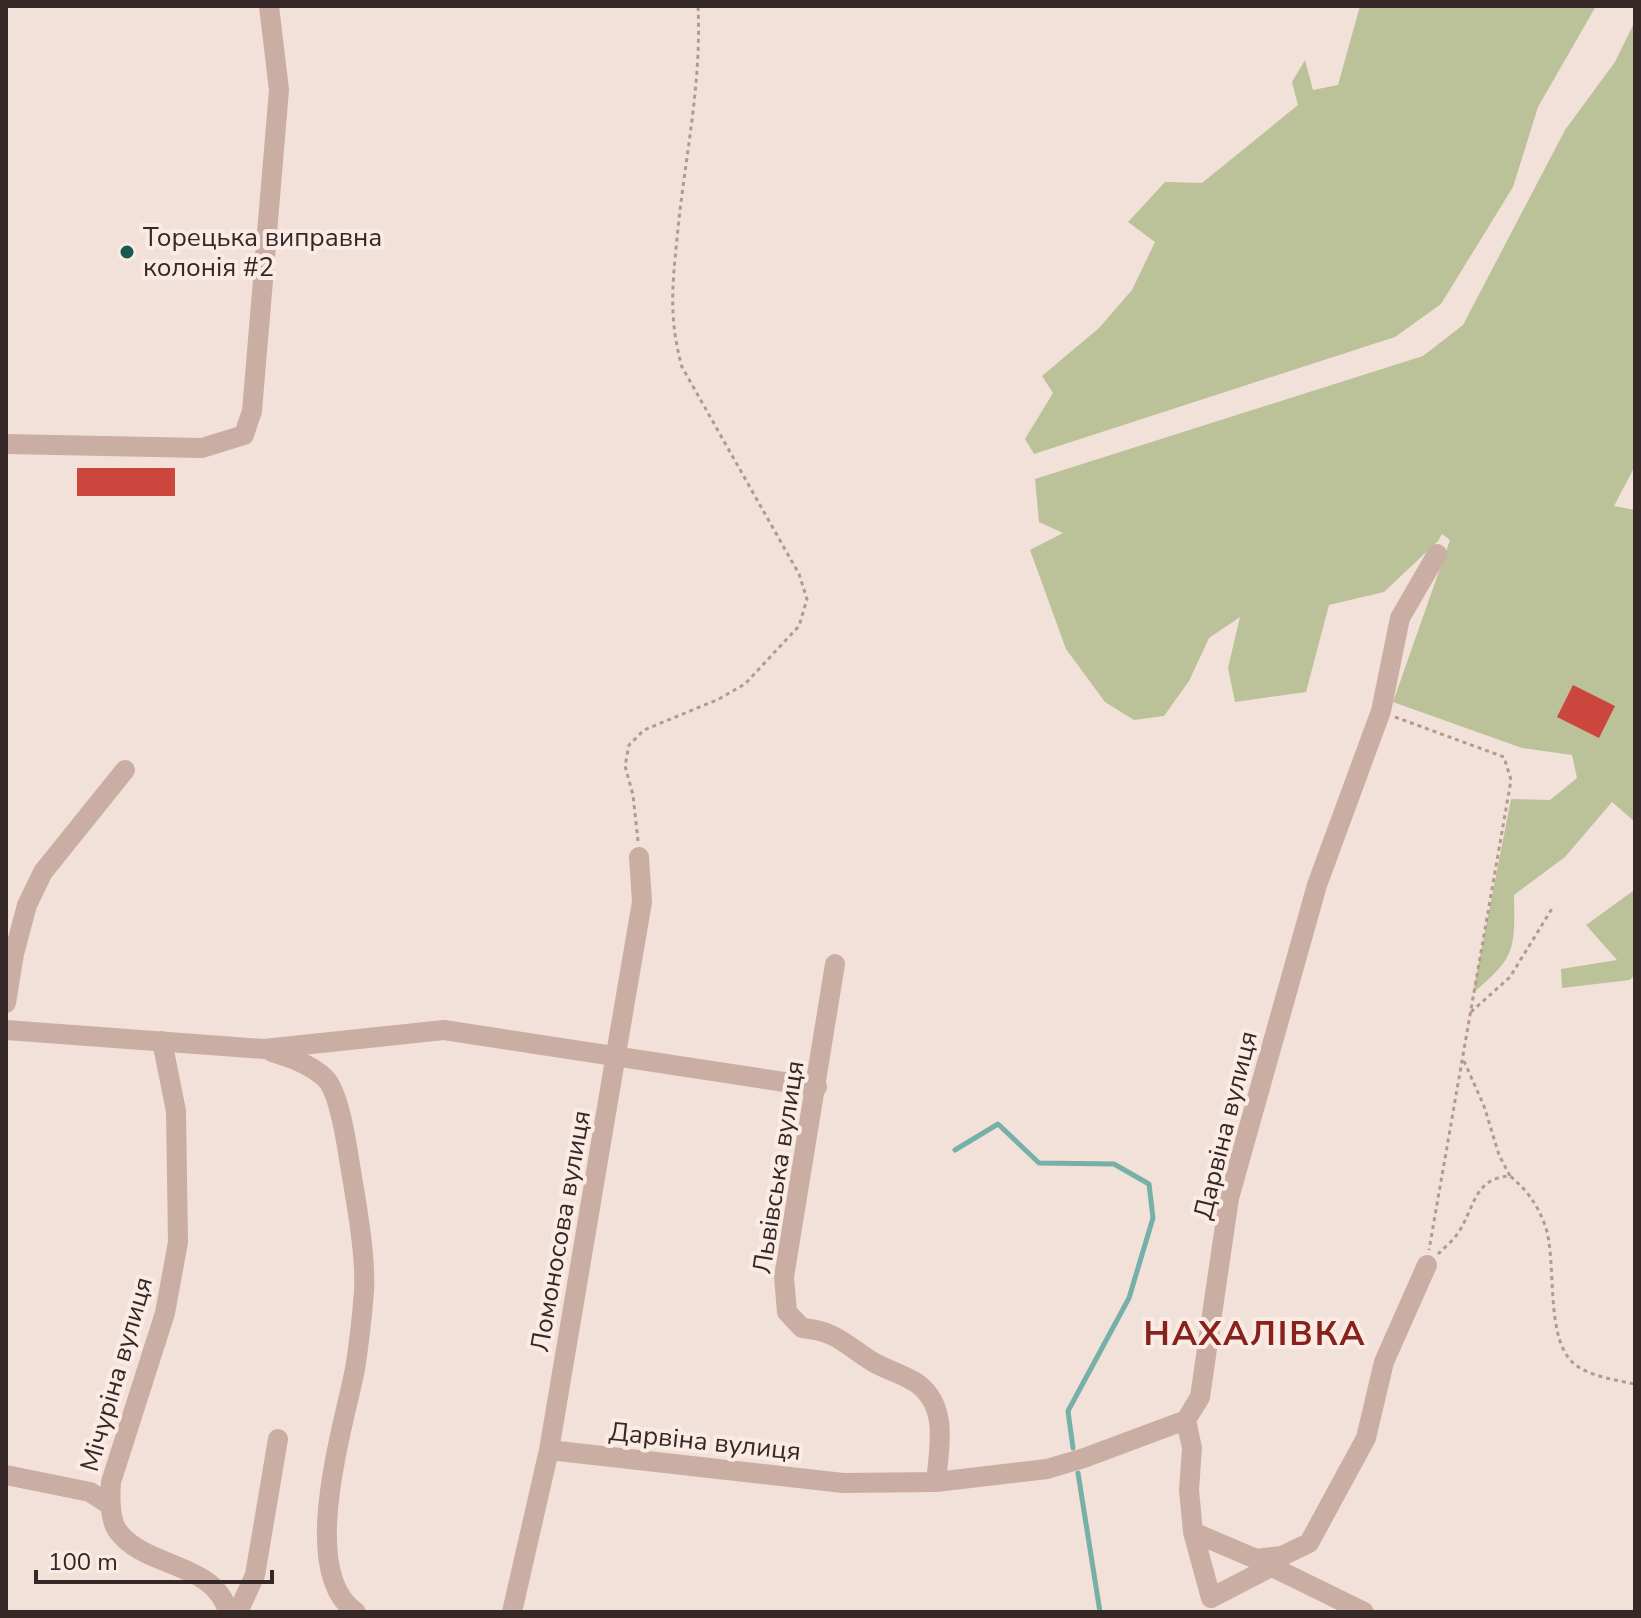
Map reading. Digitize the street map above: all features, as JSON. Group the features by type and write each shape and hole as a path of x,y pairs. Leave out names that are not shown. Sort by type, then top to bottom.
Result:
{"street":[{"path":"6,444 202,448 244,435 252,411 279,90 269,6"},
{"name":"Дарвіна вулиця","path":"549,1450 843,1483 936,1482 1047,1469 1186,1420 1200,1397 1229,1198 1317,885 1381,711 1400,618 1437,554"},
{"path":"6,1003 14,954 27,905 43,872 125,770"},
{"name":"Ломоносова вулиця","path":"512,1612 549,1450 642,902 639,857"},
{"name":"Львівська вулиця","path":"835,964 784,1277 787,1312 802,1328 821,1329 848,1342 871,1360 916,1383 932,1397 941,1421 936,1482"},
{"path":"6,1030 264,1049 444,1030 817,1087"},
{"name":"Мічуріна вулиця","path":"162,1041 176,1111 178,1242 165,1313 111,1482 110,1505 116,1528 130,1543 203,1578 224,1598 228,1612"},
{"path":"264,1049 301,1062 328,1080 342,1120 356,1202 364,1288 355,1368 332,1470 326,1547 333,1579 350,1608 356,1612"},
{"path":"1186,1420 1192,1448 1189,1490 1193,1532 1211,1598 1264,1563 1309,1543 1366,1438 1384,1362 1427,1265"},
{"path":"238,1612 255,1575 278,1439"},
{"path":"6,1475 90,1492 110,1505"},
{"path":"1193,1532 1364,1612"}],"path":[{"path":"639,857 633,795 625,766 629,745 644,730 719,699 745,684 799,626 807,599 799,574 682,367 674,340 671,304 680,202 697,86 698,6"},
{"path":"1381,711 1504,757 1511,780 1427,1265"},
{"path":"1471,1012 1510,977 1553,907"},
{"path":"1463,1059 1484,1106 1499,1155 1510,1176 1530,1193 1546,1228 1559,1336 1565,1355 1590,1373 1635,1384"},
{"path":"1427,1265 1459,1233 1481,1188 1496,1177 1510,1176"}],"green space":[{"path":"1360,6 1596,6 1538,107 1513,187 1441,304 1395,337 1034,454 1025,439 1053,393 1042,376 1099,328 1132,290 1155,242 1128,222 1165,182 1202,183 1298,105 1292,82 1305,60 1313,90 1338,85"},
{"path":"1635,21 1635,466 1614,506 1635,510 1635,822 1612,802 1565,857 1514,895 1510,951 1498,970 1473,993 1511,799 1550,800 1577,778 1572,755 1522,748 1393,702 1450,540 1442,534 1384,592 1329,605 1306,692 1235,702 1228,668 1240,617 1209,638 1189,681 1164,716 1134,720 1105,702 1066,649 1030,550 1063,533 1039,522 1035,479 1423,356 1463,325 1565,130 1615,62"},
{"path":"1635,880 1635,974 1630,980 1562,988 1561,969 1617,960 1586,925 1633,891"}],"building":[{"path":"77,468 175,468 175,496 77,496"},
{"path":"1573,685 1615,706 1599,738 1557,717"}],"waterway":[{"path":"955,1150 998,1124 1039,1163 1114,1164 1149,1184 1153,1218 1129,1298 1068,1411 1073,1448"},
{"path":"1078,1473 1100,1612"}],"place":[{"name":"Торецька виправна колонія #2","path":"127,252"}],"district":[{"name":"НАХАЛІВКА","path":"1255,1333"}]}
